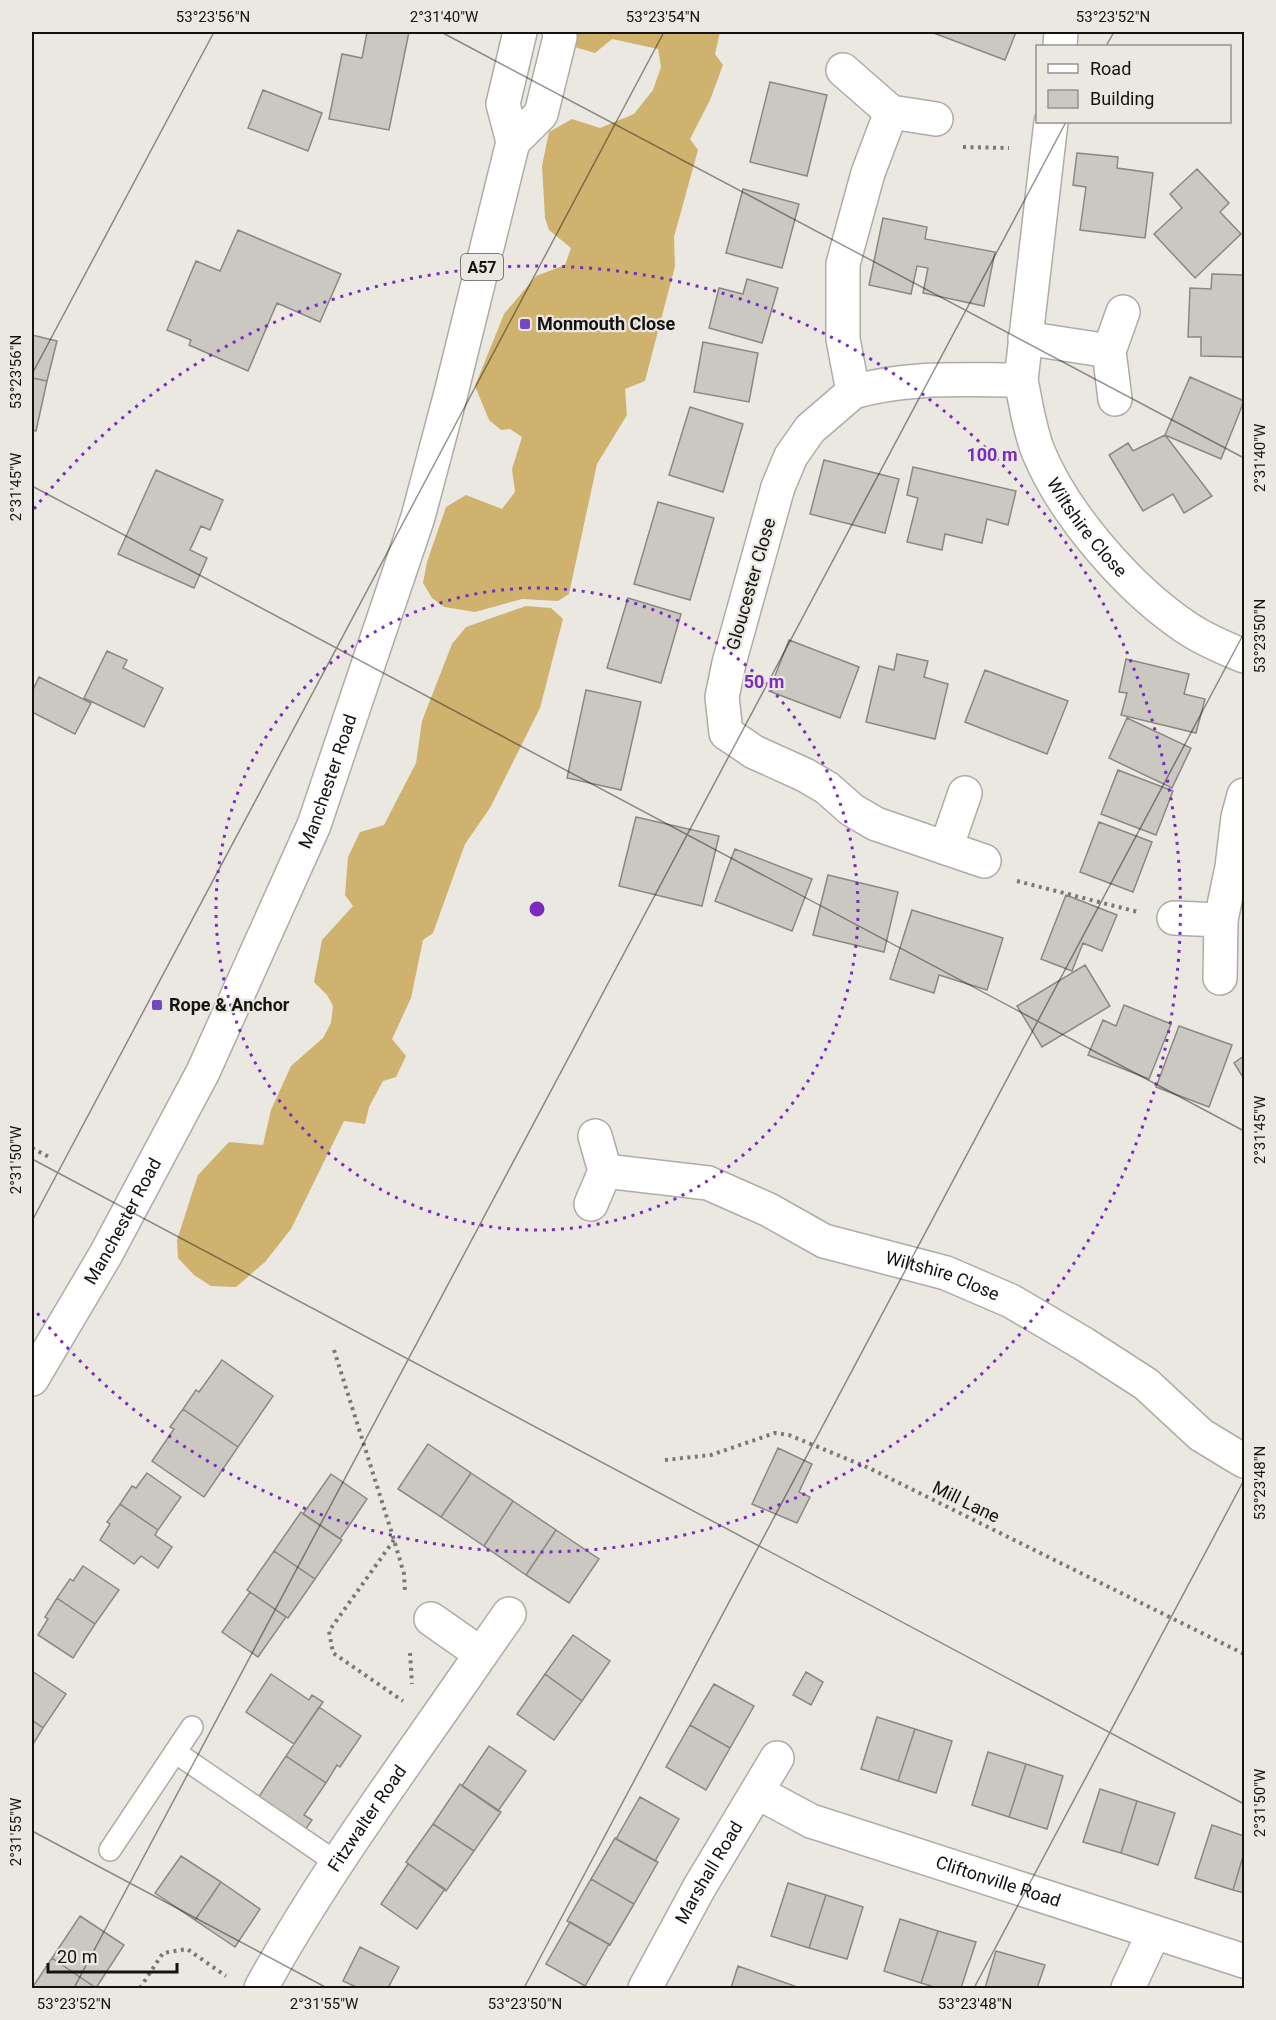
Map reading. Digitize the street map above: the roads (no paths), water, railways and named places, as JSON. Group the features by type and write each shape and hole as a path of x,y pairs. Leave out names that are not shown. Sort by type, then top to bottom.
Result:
{"street":[{"name":"Manchester Road","path":"32,1379 106,1254 203,1072 314,825 418,517 451,393 513,142 503,104 520,32"},
{"path":"513,142 541,114 560,37 559,32"},
{"path":"843,69 891,112 936,118"},
{"path":"853,392 843,339 843,264 868,173 891,112"},
{"name":"Wiltshire Close","path":"1049,135 1021,380 1038,450 1053,481 1074,515 1119,570 1159,607 1187,628 1218,646 1245,656"},
{"path":"1115,399 1109,351 1124,312"},
{"path":"1025,338 1109,351"},
{"name":"Gloucester Close","path":"984,861 876,824 852,810 827,788 806,775 754,752 726,732 722,697 729,663 778,487 791,456 810,429 853,392 881,384 914,380 1021,380"},
{"path":"946,848 965,793"},
{"path":"1220,978 1221,920 1232,867 1238,818 1245,795"},
{"path":"1174,918 1221,920"},
{"path":"591,1204 605,1172 595,1136"},
{"name":"Wiltshire Close","path":"605,1172 708,1183 769,1210 824,1241 946,1274 1011,1301 1146,1384 1201,1435 1245,1461"},
{"path":"418,1611 482,1654"},
{"name":"Fitzwalter Road","path":"248,1985 285,1945 337,1863 509,1614"},
{"name":"Marshall Road","path":"645,1989 699,1888 777,1758"},
{"name":"Cliftonville Road","path":"757,1792 811,1821 1245,1961"},
{"path":"1128,1989 1154,1932"}],"lane":[{"path":"110,1850 192,1727"},
{"path":"175,1752 337,1863"}],"place":[{"name":"Monmouth Close","path":"525,324"},
{"name":"Rope & Anchor","path":"157,1005"}]}
